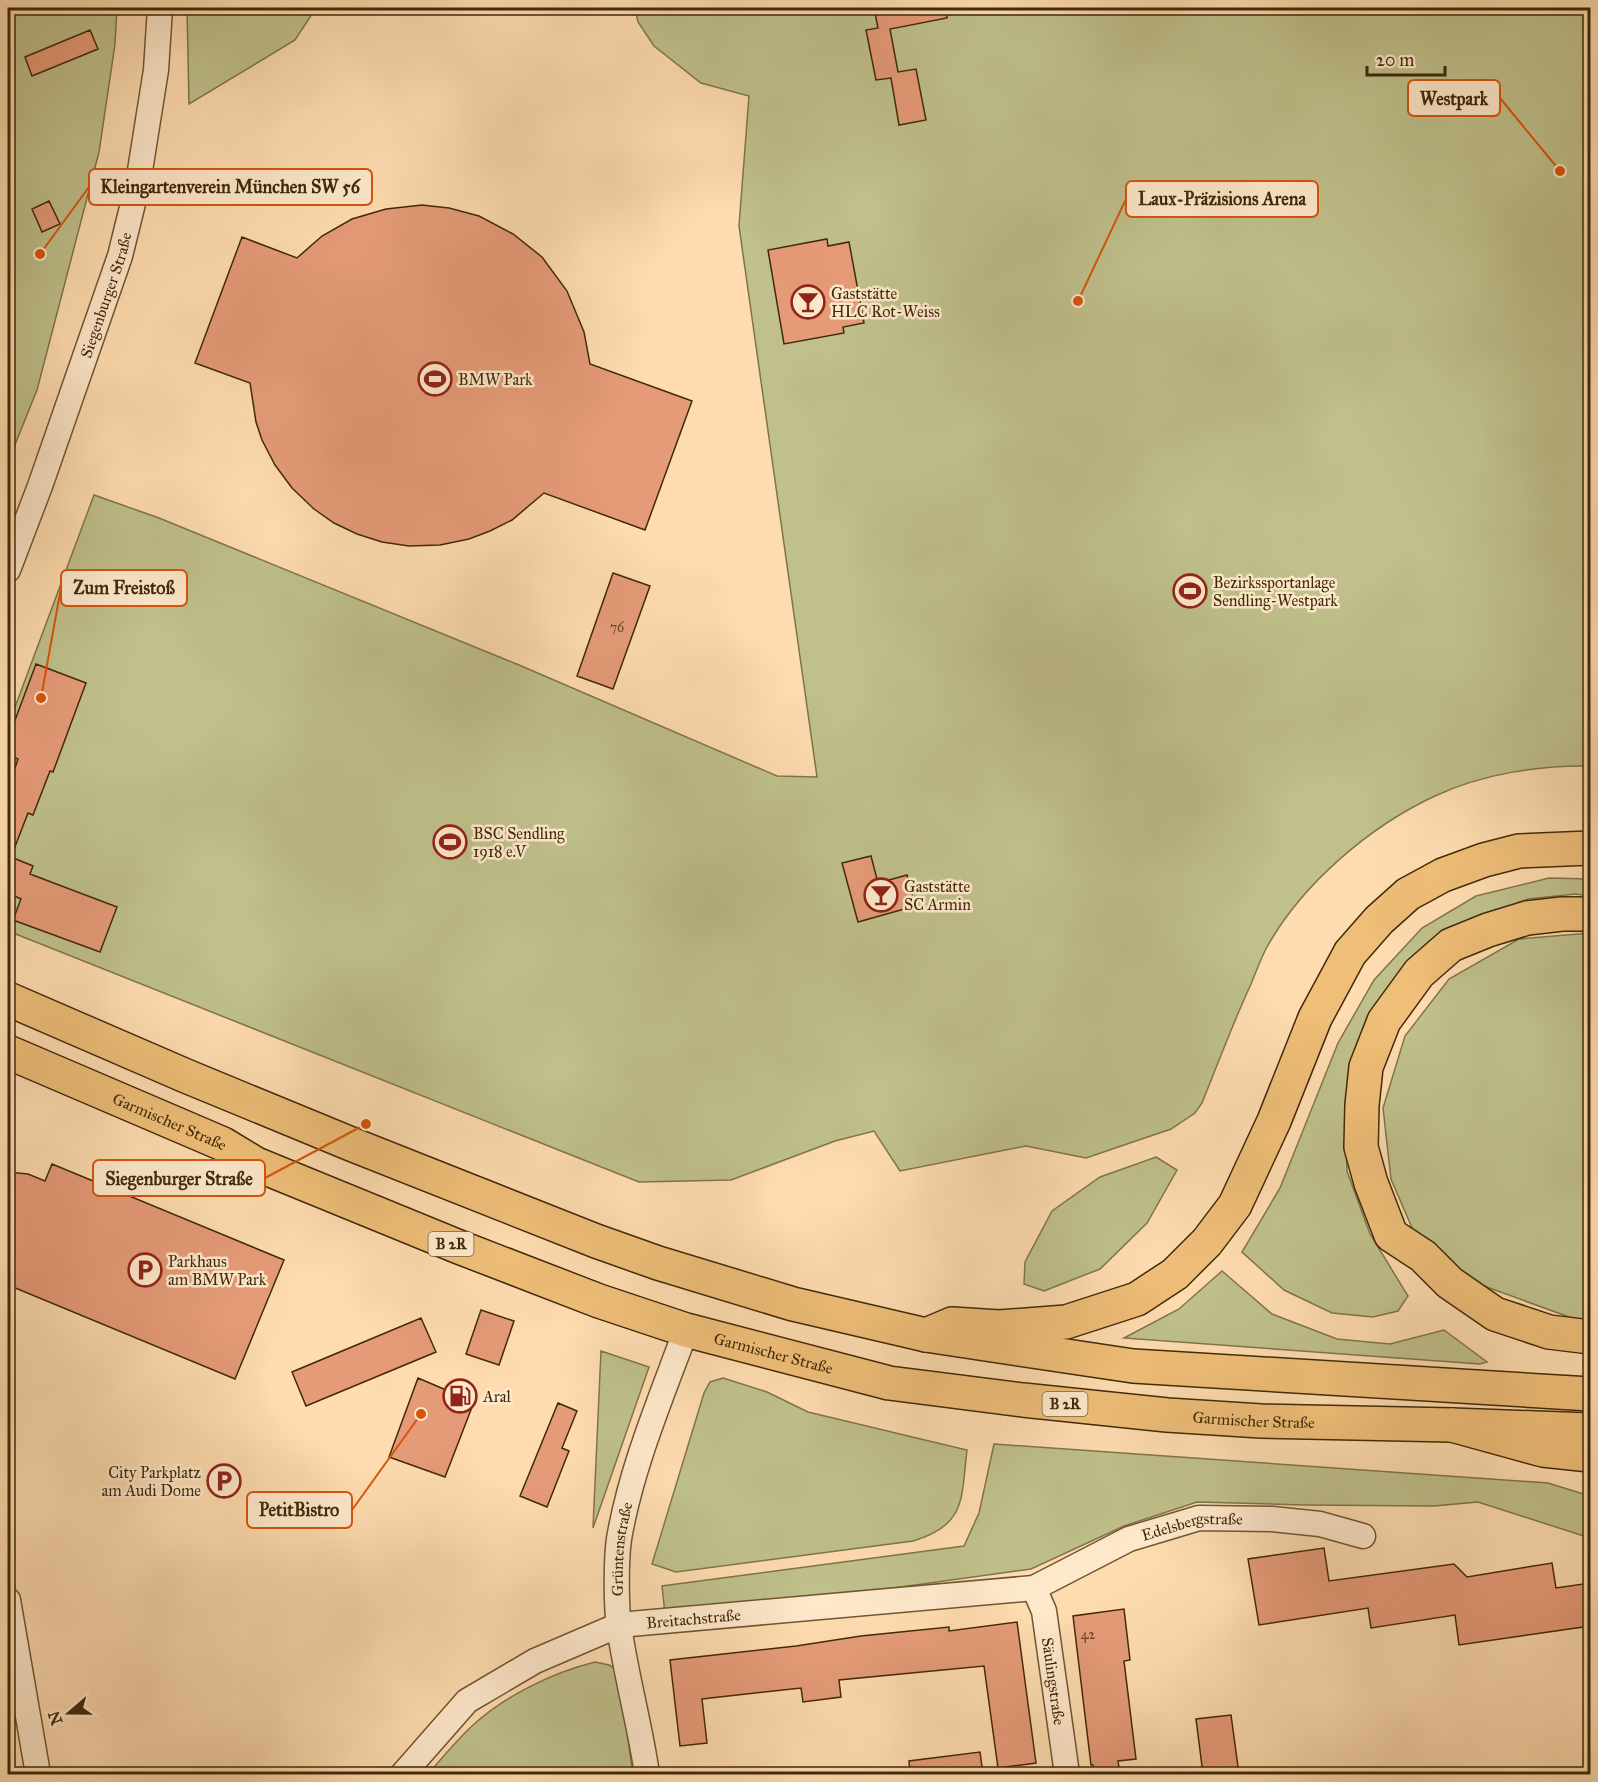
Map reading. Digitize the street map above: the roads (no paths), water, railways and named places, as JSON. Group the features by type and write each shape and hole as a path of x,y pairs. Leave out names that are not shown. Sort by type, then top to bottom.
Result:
{"highway":[{"path":"926,1335 952,1324 999,1327 1066,1322 1137,1299 1174,1274 1207,1242 1235,1205 1274,1121 1315,1018 1350,953 1379,920 1408,894 1443,875 1484,860 1519,851 1590,848"},
{"path":"1590,914 1527,918 1488,930 1451,945 1419,973 1384,1022 1366,1067 1361,1147 1371,1183 1391,1235 1423,1256 1450,1283 1495,1314 1549,1332 1590,1337"},
{"path":"8,999 125,1051 329,1135 596,1241 658,1263 793,1304 926,1335 1133,1366 1590,1394"},
{"name":"Garmischer Straße","path":"8,1052 223,1144 256,1164 588,1297 686,1330 889,1383 1167,1415 1261,1421 1590,1430"},
{"path":"1452,1425 1544,1450 1590,1455"}],"street":[{"name":"Siegenburger Straße","path":"8,570 40,486 120,256 138,183 156,70 160,8"},
{"name":"Grüntenstraße","path":"647,1774 619,1625 618,1542 650,1429 686,1330"},
{"name":"Edelsbergstraße","path":"1034,1588 1129,1539 1199,1518 1272,1519 1320,1524 1363,1536"},
{"name":"Breitachstraße","path":"404,1774 467,1701 535,1661 619,1625 1034,1588"},
{"name":"Säulingstraße","path":"1034,1588 1044,1611 1068,1774"},
{"path":"8,1600 38,1774"}],"place":[{"name":"Westpark","path":"1560,171"},
{"name":"Kleingartenverein München SW 56","path":"40,254"},
{"name":"Laux-Präzisions Arena","path":"1078,301"},
{"name":"Gaststätte HLC Rot-Weiss","path":"808,302"},
{"name":"BMW Park","path":"435,379"},
{"name":"Bezirkssportanlage Sendling-Westpark","path":"1190,591"},
{"name":"Zum Freistoß","path":"41,698"},
{"name":"BSC Sendling 1918 e.V","path":"450,842"},
{"name":"Gaststätte SC Armin","path":"881,895"},
{"name":"Siegenburger Straße","path":"366,1124"},
{"name":"Parkhaus am BMW Park","path":"145,1270"},
{"name":"Aral","path":"460,1396"},
{"name":"PetitBistro","path":"421,1414"},
{"name":"City Parkplatz am Audi Dome","path":"224,1481"}]}
